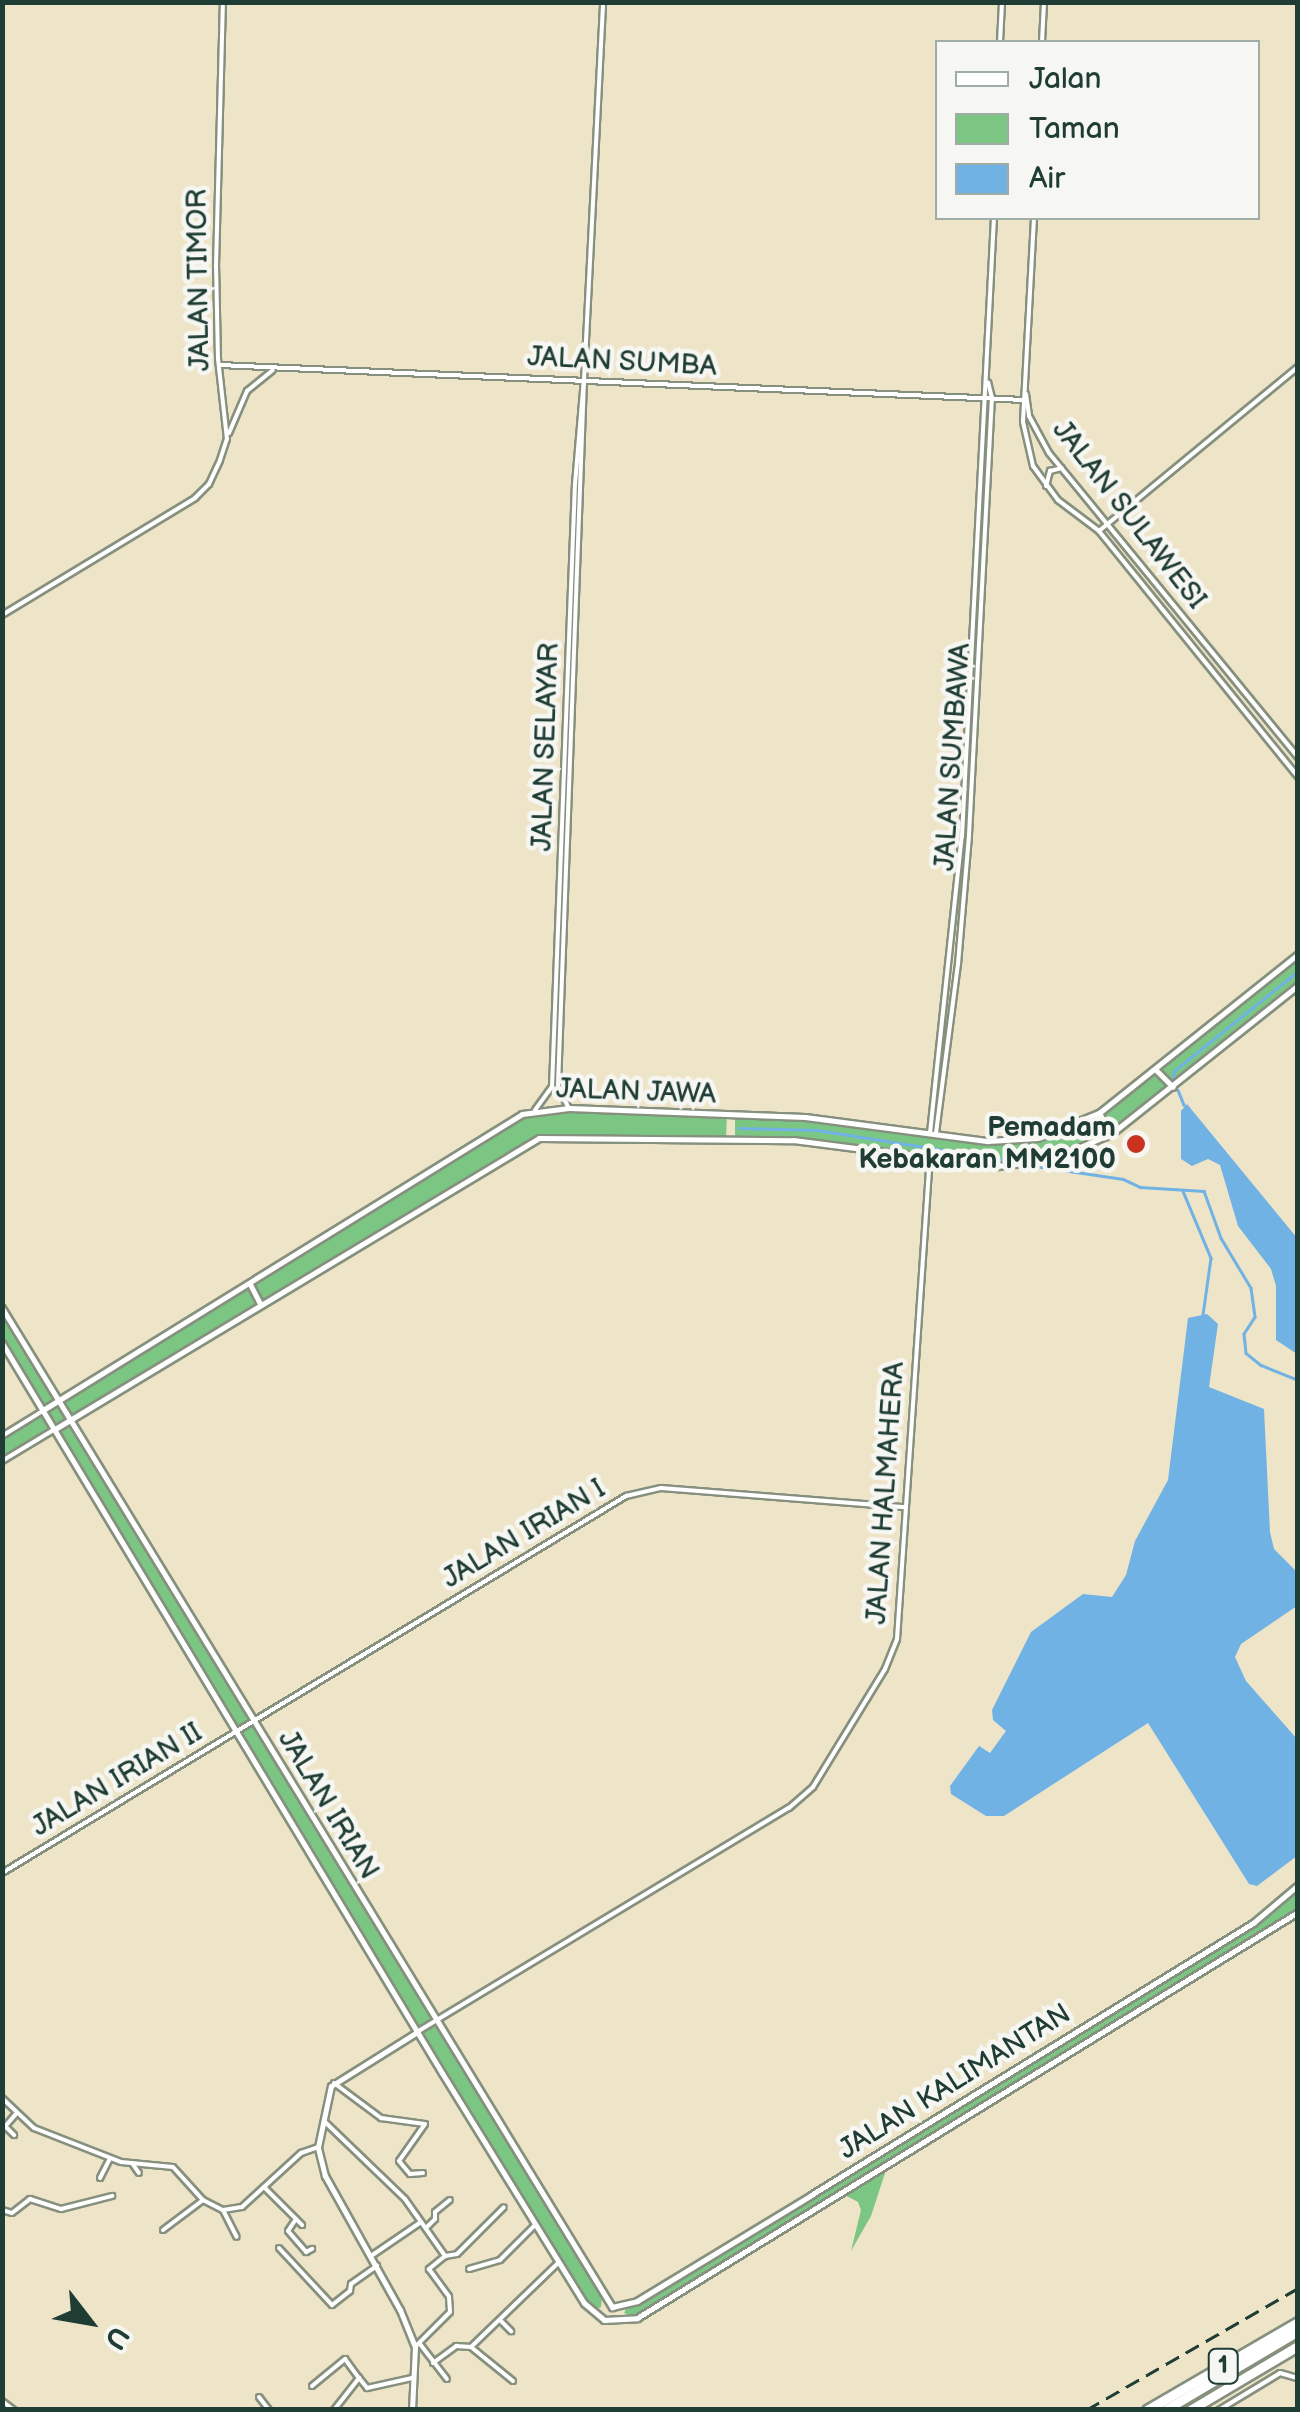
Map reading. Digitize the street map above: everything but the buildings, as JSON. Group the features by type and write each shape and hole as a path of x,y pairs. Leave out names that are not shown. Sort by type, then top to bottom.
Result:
{"highway":[{"name":"1","path":"1148,2410 1298,2322"},
{"name":"1","path":"1165,2410 1298,2335"},
{"name":"1","path":"1175,2410 1298,2335"},
{"name":"1","path":"1190,2410 1298,2346"}],"street":[{"name":"JALAN TIMOR","path":"2,615 202,492 220,460 227,439 219,365 216,192 223,2"},
{"name":"JALAN SELAYAR","path":"569,1108 558,1092 557,996 603,2"},
{"path":"1000,40 1002,2"},
{"path":"1042,40 1044,2"},
{"name":"JALAN SUMBAWA","path":"933,1133 958,964 973,724 983,398 988,382 994,220"},
{"path":"1025,389 1034,220"},
{"name":"JALAN SUMBA","path":"219,365 1023,400"},
{"path":"1099,531 1298,367"},
{"path":"227,439 247,391 278,368"},
{"name":"JALAN SUMBAWA","path":"974,694 992,398 988,382"},
{"name":"JALAN SULAWESI","path":"1025,389 1029,458 1046,486 1099,531 1298,776"},
{"name":"JALAN SULAWESI","path":"1025,389 1036,431 1062,468 1298,758"},
{"path":"1046,486 1050,471 1062,468"},
{"name":"JALAN JAWA","path":"2,1436 535,1110 805,1117 1022,1141 1066,1130 1099,1113 1298,954"},
{"name":"JALAN JAWA","path":"2,1460 539,1138 793,1140 996,1166 1031,1164 1071,1154 1111,1134 1298,985"},
{"name":"JALAN SELAYAR","path":"535,1110 551,1091 556,1063"},
{"path":"1155,1069 1161,1080 1173,1087"},
{"path":"1099,1113 1111,1134"},
{"name":"JALAN HALMAHERA","path":"417,2032 804,1797 895,1649 930,1158"},
{"path":"250,1284 260,1304"},
{"name":"JALAN IRIAN","path":"2,1308 437,2019 602,2298"},
{"name":"JALAN IRIAN","path":"2,1343 589,2310"},
{"name":"JALAN IRIAN I","path":"254,1721 637,1492 661,1488 905,1507"},
{"name":"JALAN IRIAN II","path":"2,1873 254,1721"},
{"name":"JALAN KALIMANTAN","path":"628,2306 1253,1923 1298,1885"},
{"name":"JALAN KALIMANTAN","path":"637,2318 1298,1912"},
{"path":"417,2032 334,2083 322,2119 318,2148 325,2176 418,2345 447,2378"},
{"path":"334,2083 381,2118 425,2124 399,2160 410,2174 423,2173"},
{"path":"989,2084 997,2099"},
{"path":"2,2098 34,2128 110,2158 173,2167 203,2200 223,2210 242,2207 302,2153 318,2148"},
{"path":"14,2135 4,2128 16,2113"},
{"path":"322,2119 405,2200 445,2256"},
{"path":"100,2178 110,2158"},
{"path":"132,2162 139,2173"},
{"path":"264,2187 302,2225"},
{"path":"2,2210 12,2213 30,2199 61,2209 112,2196"},
{"path":"163,2230 203,2200"},
{"path":"426,2228 435,2212 450,2200"},
{"path":"412,2410 418,2345 450,2312 448,2297 429,2269 445,2256 457,2254 504,2207"},
{"path":"223,2210 237,2237"},
{"path":"296,2218 288,2231 306,2252 312,2248"},
{"path":"371,2256 421,2222"},
{"path":"469,2270 500,2260 535,2224"},
{"path":"279,2248 332,2305 350,2291 352,2283 376,2266"},
{"path":"471,2346 559,2262"},
{"path":"602,2298 615,2309 628,2306 626,2316 637,2318"},
{"path":"589,2310 601,2307 602,2298"},
{"path":"589,2310 610,2322 637,2318"},
{"path":"500,2320 511,2332"},
{"path":"433,2364 456,2346 471,2346 513,2381"},
{"path":"312,2386 345,2359 367,2388 416,2377"},
{"path":"1219,2410 1280,2373 1298,2378"},
{"path":"334,2410 359,2378"},
{"path":"259,2397 269,2410"},
{"path":"2,2400 14,2410"}],"green space":[{"path":"1297,955 1297,985 1111,1134 1061,1157 997,1166 793,1140 735,1139 735,1114 842,1120 988,1141 1037,1138 1066,1130 1099,1113"},
{"path":"555,1108 727,1114 726,1139 539,1138 70,1420 602,2298 601,2307 594,2310 584,2303 55,1429 3,1461 3,1435 43,1410 3,1343 3,1307 58,1400 522,1114"},
{"path":"1297,1885 1297,1912 1264,1936 887,2167 871,2216 851,2251 861,2210 858,2202 843,2194 637,2318 624,2313 628,2306 1253,1923"}],"water":[{"path":"1187,1104 1297,1238 1297,1354 1276,1340 1276,1286 1271,1269 1238,1226 1220,1165 1208,1159 1192,1166 1181,1159 1181,1111"},
{"path":"1207,1314 1218,1324 1209,1387 1264,1409 1270,1532 1274,1549 1297,1572 1297,1606 1241,1644 1235,1657 1246,1681 1297,1739 1297,1856 1257,1886 1249,1884 1148,1723 1004,1816 986,1816 951,1794 950,1786 979,1746 990,1753 1006,1731 993,1720 992,1710 1031,1632 1083,1594 1112,1597 1126,1575 1135,1541 1168,1480 1188,1318"}],"waterway":[{"path":"1173,1078 1174,1071 1298,971"},
{"path":"1178,1090 1184,1105"},
{"path":"739,1128 817,1130 1013,1161"},
{"path":"1028,1165 1123,1179 1140,1187 1204,1191 1221,1238 1251,1288 1255,1317 1244,1334 1246,1353 1261,1365 1298,1380"},
{"path":"1183,1191 1211,1258 1203,1315"},
{"path":"1298,1391 1298,1420"}],"railway":[{"path":"1086,2410 1298,2288"}],"place":[{"name":"Pemadam Kebakaran MM2100","path":"1136,1144"}]}
